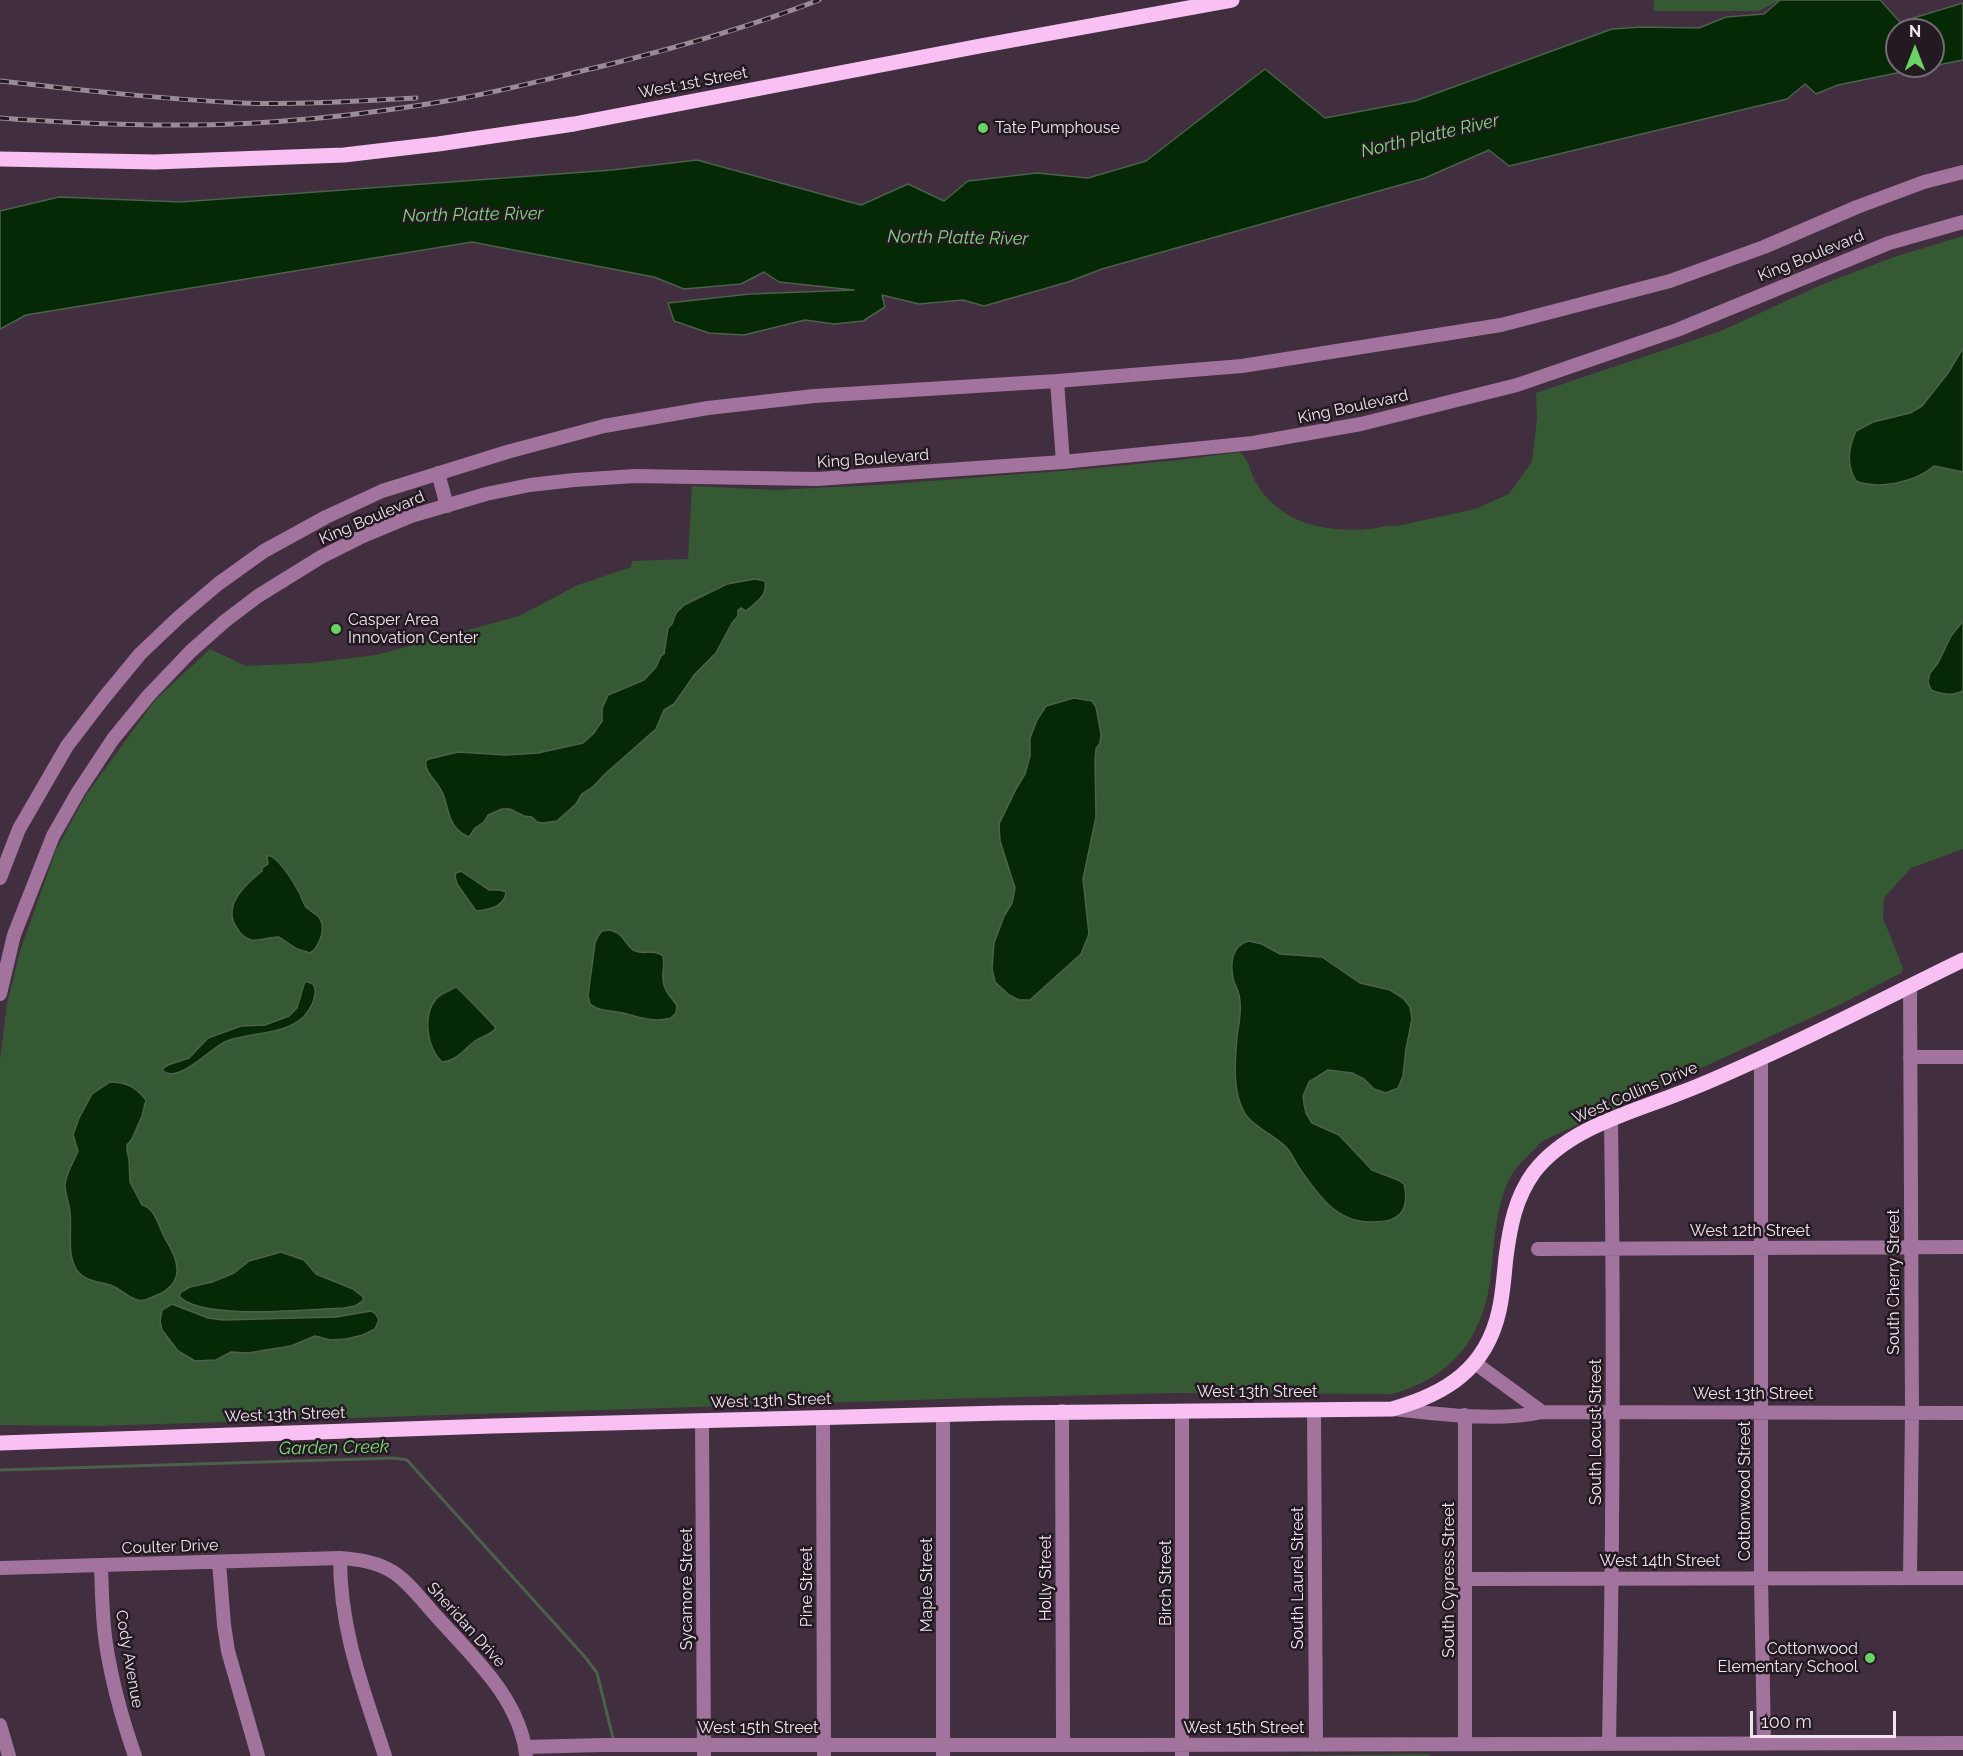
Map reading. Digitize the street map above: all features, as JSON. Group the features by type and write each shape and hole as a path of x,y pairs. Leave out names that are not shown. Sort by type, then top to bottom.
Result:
{"main road":[{"name":"West 1st Street","path":"0,159 155,162 344,155 438,144 574,124 1232,0"},
{"name":"West Collins Drive","path":"1392,1409 1414,1403 1442,1391 1475,1363 1490,1338 1500,1311 1510,1225 1519,1198 1534,1172 1556,1150 1578,1135 1761,1058 1963,960"},
{"name":"West 13th Street","path":"0,1443 492,1426 943,1414 1392,1409"}],"street":[{"name":"King Boulevard","path":"0,878 19,830 67,746 140,654 218,584 264,551 326,517 382,491 507,452 604,426 708,408 814,396 1057,381 1242,366 1501,325 1670,281 1924,182 1963,172"},
{"name":"King Boulevard","path":"0,994 14,935 53,836 78,792 113,739 148,695 191,651 225,621 280,581 363,536 411,516 486,494 530,485 574,480 634,476 817,479 1063,462 1264,441 1361,424 1517,385 1677,330 1889,243 1963,222"},
{"path":"1057,381 1063,462"},
{"path":"438,473 447,506"},
{"name":"South Cherry Street","path":"1910,986 1912,1413 1910,1578"},
{"path":"1910,1057 1963,1057"},
{"name":"Cottonwood Street","path":"1755,1748 1761,1578 1761,1058"},
{"name":"South Locust Street","path":"1611,1120 1612,1578 1615,1748"},
{"name":"West 12th Street","path":"1538,1249 1963,1247"},
{"path":"1475,1363 1542,1412"},
{"name":"West 13th Street","path":"1392,1409 1465,1415 1525,1416 1542,1412 1963,1413"},
{"name":"Birch Street","path":"1182,1410 1182,1750"},
{"name":"South Laurel Street","path":"1314,1410 1316,1745"},
{"name":"Holly Street","path":"1062,1412 1064,1745"},
{"name":"Maple Street","path":"943,1414 944,1751"},
{"name":"South Cypress Street","path":"1465,1415 1465,1744"},
{"name":"Pine Street","path":"823,1418 824,1750"},
{"name":"Sycamore Street","path":"702,1422 704,1750"},
{"path":"340,1558 342,1606 350,1646 385,1756"},
{"name":"Coulter Drive","path":"0,1568 340,1558"},
{"name":"Sheridan Drive","path":"340,1558 373,1563 401,1578 499,1688 517,1724 525,1751"},
{"path":"219,1562 228,1651 258,1756"},
{"name":"Cody Avenue","path":"101,1565 103,1618 112,1677 120,1711 135,1756"},
{"name":"West 14th Street","path":"1466,1579 1963,1578"},
{"path":"0,1725 9,1756"},
{"name":"West 15th Street","path":"525,1751 602,1745 704,1750 944,1751 1064,1745 1182,1750 1316,1745 1465,1744 1489,1750 1881,1749 1963,1743"}],"shaded area":[{"path":"1654,0 1780,0 1758,11 1654,11"},
{"path":"1963,236 1963,849 1911,868 1884,898 1883,918 1903,968 1901,973 1841,1004 1542,1141 1511,1176 1500,1204 1488,1293 1476,1330 1467,1345 1455,1358 1427,1380 1392,1394 1171,1393 99,1426 0,1425 0,1060 7,1004 20,951 56,850 86,795 155,700 210,649 246,666 311,663 376,655 519,616 578,585 631,567 632,561 688,559 692,486 775,490 878,485 1086,469 1239,452 1247,460 1263,494 1271,502 1285,513 1315,526 1348,530 1370,529 1397,526 1475,509 1509,494 1532,462 1537,418 1536,393 1721,331 1821,285 1894,257"},
{"path":"1430,1754 1428,1756 1269,1756"}],"water":[{"name":"North Platte River","path":"1780,0 1880,0 1896,18 1885,18 1885,75 1838,85 1816,94 1805,84 1787,99 1509,166 1489,150 1425,178 1102,269 1068,282 984,306 963,300 919,304 882,295 885,307 863,321 834,324 805,320 744,335 709,333 674,321 668,303 750,294 854,290 779,282 764,272 741,284 684,289 654,277 472,242 26,315 0,329 0,211 59,197 181,202 612,170 697,160 861,205 908,184 944,201 968,181 1037,173 1088,178 1146,161 1265,69 1325,118 1415,101 1612,29 1699,28 1726,17 1764,14"},
{"path":"1963,3 1963,60 1945,64 1945,18 1913,18"},
{"path":"1963,348 1963,472 1934,466 1926,472 1896,483 1875,485 1856,481 1849,463 1849,456 1856,431 1873,422 1910,413 1922,406 1948,373"},
{"path":"755,579 765,581 763,594 746,611 741,608 738,610 738,616 716,653 695,674 674,704 664,710 656,729 593,787 582,794 576,804 557,821 537,822 532,817 510,809 502,809 488,815 469,837 457,829 451,820 441,790 427,769 426,761 458,752 505,755 538,753 583,743 602,721 602,709 608,695 644,680 656,667 664,654 668,628 676,613 684,605 727,584"},
{"path":"1963,621 1963,691 1947,694 1931,690 1928,682 1930,673 1938,663 1951,636"},
{"path":"1074,698 1092,701 1096,707 1101,734 1095,760 1096,817 1083,879 1089,934 1081,954 1030,1000 1019,1000 1009,995 995,982 992,969 994,943 1004,916 1012,903 1015,888 1000,841 999,824 1025,774 1030,756 1030,738 1037,720 1046,706"},
{"path":"267,856 271,856 284,868 306,907 321,921 320,940 310,953 297,949 279,937 251,940 243,936 233,920 232,912 238,896 268,864"},
{"path":"461,871 489,890 506,892 503,901 491,908 476,911 457,884 455,876"},
{"path":"610,930 621,936 637,952 656,953 663,956 664,984 677,1006 676,1013 671,1018 646,1019 602,1010 590,1004 588,996 595,943 602,931"},
{"path":"1249,941 1262,944 1280,954 1322,957 1360,983 1390,990 1403,998 1410,1007 1412,1019 1403,1076 1398,1088 1386,1093 1374,1089 1364,1079 1352,1073 1328,1070 1309,1082 1303,1096 1306,1113 1312,1123 1339,1135 1372,1170 1404,1184 1406,1198 1404,1207 1393,1219 1380,1222 1358,1221 1337,1211 1319,1195 1286,1147 1252,1122 1244,1112 1235,1075 1240,1005 1232,966 1239,946"},
{"path":"306,981 313,984 315,995 307,1013 298,1021 288,1027 227,1041 178,1073 170,1074 163,1071 163,1068 168,1065 189,1058 208,1038 241,1026 265,1025 289,1016 297,1008"},
{"path":"456,987 496,1028 475,1041 456,1057 442,1062 430,1040 429,1014 438,997"},
{"path":"110,1082 130,1086 146,1100 142,1116 127,1145 130,1182 142,1205 154,1214 177,1264 175,1279 171,1285 165,1291 143,1300 131,1297 114,1286 90,1280 82,1275 75,1267 71,1254 70,1212 65,1185 68,1171 78,1151 73,1135 92,1094"},
{"path":"281,1252 304,1260 316,1274 353,1289 363,1297 363,1301 355,1306 344,1308 257,1312 209,1309 191,1304 179,1296 181,1292 190,1287 212,1282 234,1273 249,1261"},
{"path":"172,1304 208,1318 223,1320 336,1317 371,1311 379,1320 375,1329 346,1339 330,1340 315,1336 291,1346 248,1353 231,1352 216,1360 195,1361 178,1351 162,1330 160,1322 162,1310"}],"waterway":[{"name":"Garden Creek","path":"0,1470 394,1458 407,1460 597,1673 614,1742"}],"railway":[{"path":"0,118 105,124 239,124 311,119 417,106 510,88 661,51 767,19 819,0"},
{"path":"0,81 151,97 242,103 307,103 416,98"}],"place":[{"name":"Tate Pumphouse","path":"983,128"},
{"name":"Casper Area Innovation Center","path":"336,629"},
{"name":"Cottonwood Elementary School","path":"1870,1658"}]}
